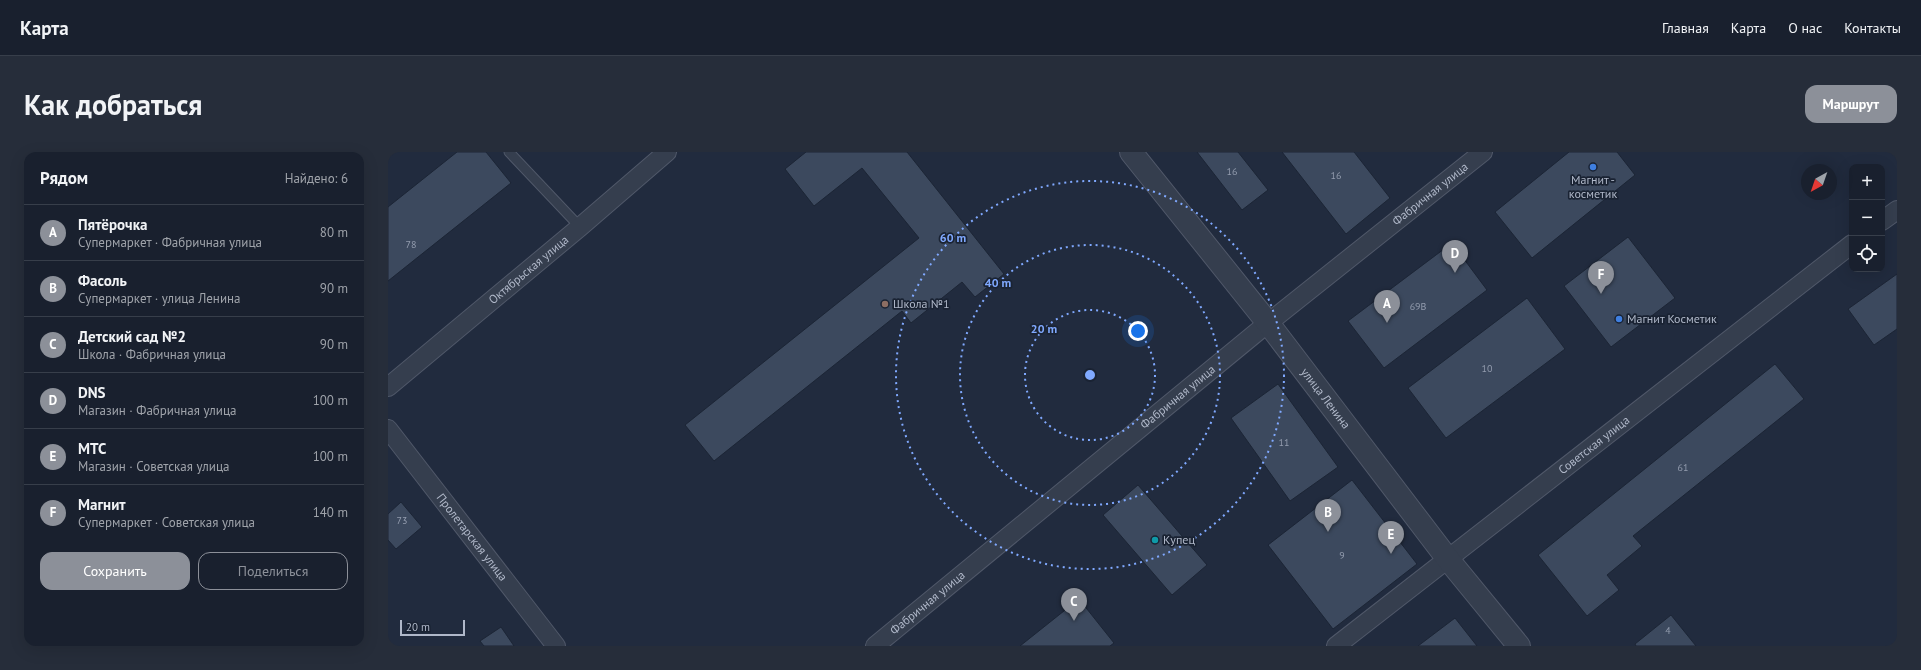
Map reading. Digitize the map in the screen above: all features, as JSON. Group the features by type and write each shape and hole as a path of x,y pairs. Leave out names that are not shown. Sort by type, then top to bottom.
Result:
{"street":[{"name":"Октябрьская улица","path":"388,387 668,152"},
{"name":"улица Ленина","path":"1131,152 1268,323 1447,558 1519,646"},
{"name":"Фабричная улица","path":"875,646 1268,323 1483,152"},
{"path":"1885,219 1897,210"},
{"name":"Советская улица","path":"1336,646 1849,246"},
{"name":"Пролетарская улица","path":"388,429 556,646"}],"lane":[{"path":"509,152 580,227"}],"building":[{"path":"457,152 486,152 511,183 388,281 388,207"},
{"name":"Школа №1","path":"806,152 907,152 1004,274 975,297 962,282 911,323 902,311 714,461 685,425 919,238 862,168 814,206 785,169"},
{"path":"1197,152 1238,152 1268,190 1242,210"},
{"path":"1282,152 1354,152 1390,198 1346,234"},
{"path":"1569,152 1617,152 1635,175 1532,258 1495,212"},
{"path":"1628,237 1675,298 1611,347 1564,286"},
{"path":"1452,243 1487,290 1384,368 1348,321"},
{"path":"1897,274 1897,329 1874,345 1848,309"},
{"path":"1527,298 1565,349 1446,438 1408,388"},
{"path":"1775,364 1804,399 1633,536 1642,546 1607,575 1619,590 1587,616 1538,555"},
{"path":"1278,384 1338,467 1290,501 1231,418"},
{"path":"1352,480 1417,564 1333,629 1268,545"},
{"name":"Купец","path":"1138,485 1207,565 1172,595 1103,515"},
{"path":"401,502 422,527 396,549 388,540 388,514"},
{"path":"1079,599 1114,643 1110,646 1020,646"},
{"path":"1671,615 1696,646 1636,646 1635,644"},
{"path":"1455,618 1477,646 1418,646"},
{"path":"501,627 514,646 484,646 480,641"}],"place":[{"name":"Магнит - косметик","path":"1593,167"},
{"name":"DNS","path":"1455,273"},
{"name":"Магнит","path":"1601,294"},
{"name":"Школа №1","path":"885,304"},
{"name":"Магнит Косметик","path":"1619,319"},
{"name":"Пятёрочка","path":"1387,323"},
{"name":"Фасоль","path":"1328,532"},
{"name":"Купец","path":"1155,540"},
{"name":"МТС","path":"1391,554"},
{"name":"Детский сад №2","path":"1074,621"}]}
